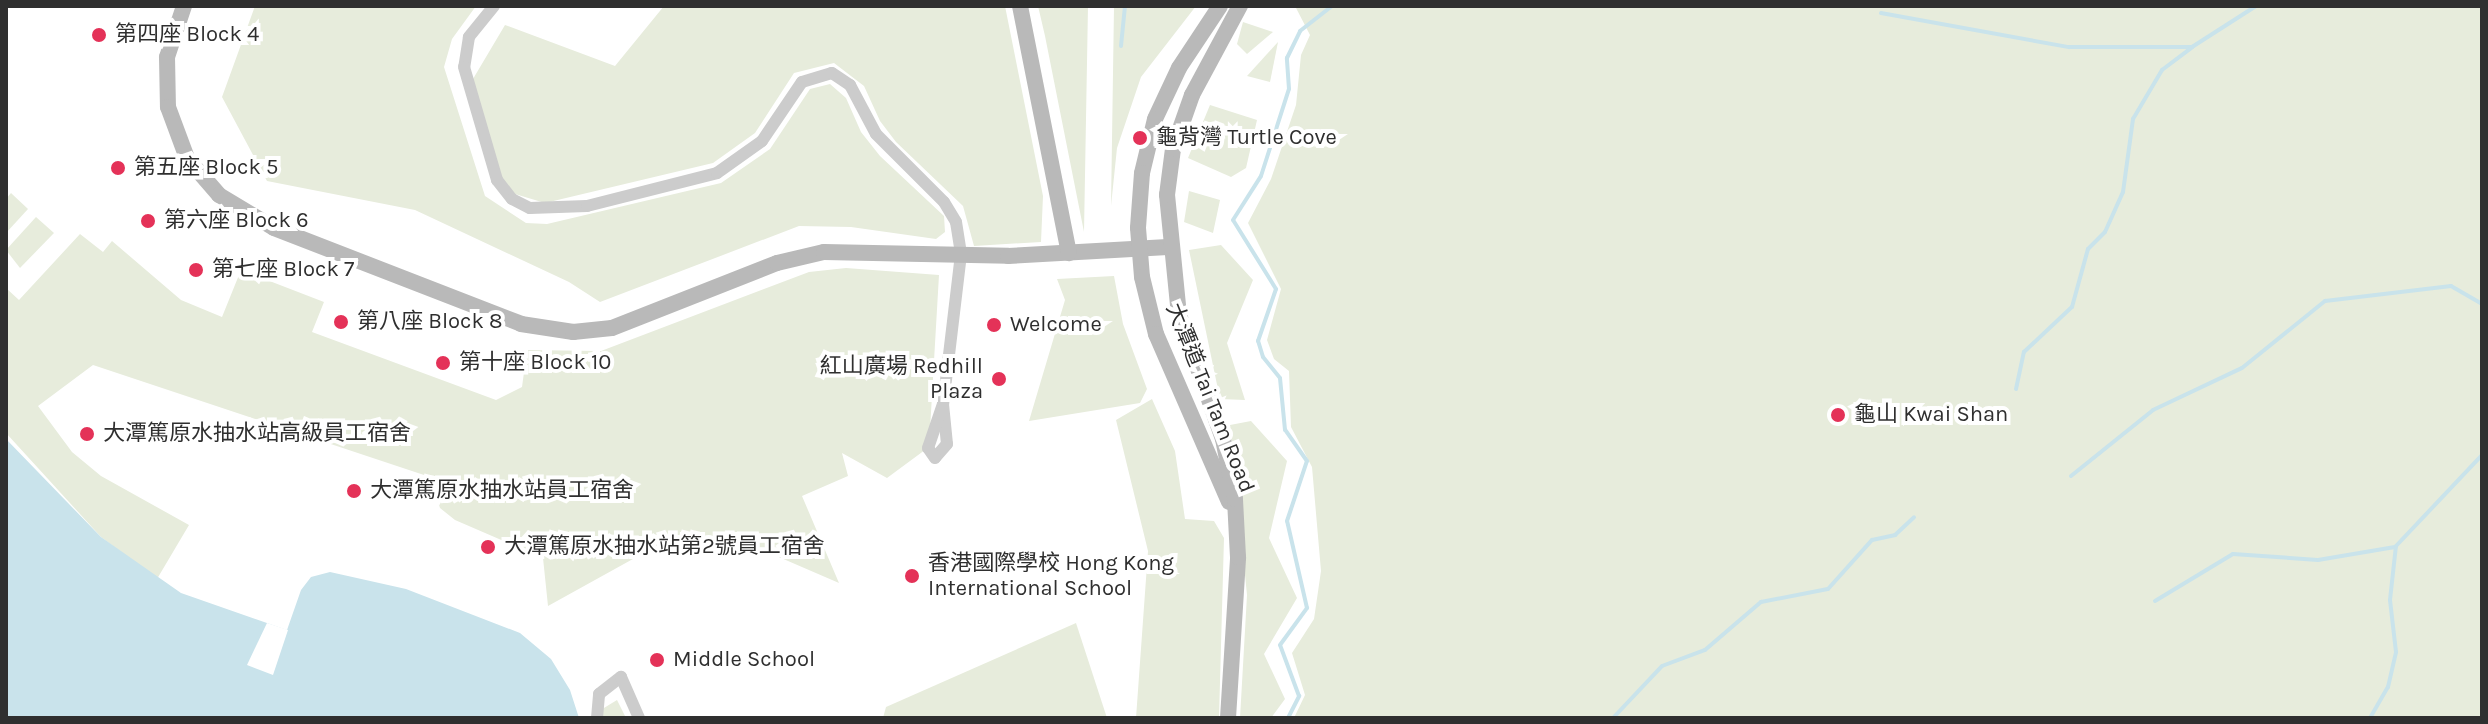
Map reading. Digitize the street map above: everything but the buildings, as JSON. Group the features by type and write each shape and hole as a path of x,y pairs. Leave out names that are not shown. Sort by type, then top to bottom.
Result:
{"street":[{"path":"184,6 167,57 168,107 181,146 207,183 261,222 485,312 554,331 612,328 777,263 839,250 961,254 1069,253 1168,247"},
{"path":"494,6 469,37 464,67 495,174 520,205 587,206 717,173 762,141 802,82 832,73 850,85 888,149 953,213 961,254 943,404"},
{"path":"1020,6 1069,253"},
{"name":"大潭道 Tai Tam Road","path":"1220,6 1179,68 1155,119 1140,188 1139,250 1156,334 1218,474 1238,539"},
{"name":"大潭道 Tai Tam Road","path":"1228,718 1238,539 1227,454 1185,336 1168,247 1167,195 1173,149 1201,73 1240,6"},
{"path":"597,718 599,694 621,677 639,718"}],"green space":[{"path":"255,6 476,6 452,39 444,67 485,196 526,223 547,224 721,183 770,149 810,89 830,84 846,98 861,132 880,156 944,216 945,232 936,239 851,227 799,226 600,302 569,282 415,210 267,181 222,97"},
{"path":"664,6 1005,6 1043,196 1041,242 974,246 963,206 896,142 880,121 864,86 834,63 794,73 755,133 713,163 545,203 515,194 504,184 470,84 505,25 615,66"},
{"path":"1038,6 1088,6 1084,232 1045,36"},
{"path":"1114,6 1196,6 1141,77 1117,148 1111,206"},
{"path":"1295,6 2482,6 2482,718 1294,718 1305,695 1292,653 1314,619 1321,571 1312,467 1291,427 1289,371 1274,359 1267,340 1281,289 1248,223 1271,179 1296,105 1301,55 1310,35"},
{"path":"1243,22 1273,32 1247,54 1237,44"},
{"path":"1278,42 1270,82 1247,76"},
{"path":"1210,105 1257,120 1246,168 1231,177 1188,158"},
{"path":"1189,191 1220,200 1213,233 1184,222"},
{"path":"11,193 28,209 6,233 6,199"},
{"path":"36,217 54,233 20,268 6,250"},
{"path":"80,234 103,252 112,241 181,300 222,317 241,270 324,302 312,332 496,400 522,387 527,350 601,351 809,272 846,268 939,275 929,447 887,478 842,453 848,476 802,496 839,583 723,533 696,554 660,544 548,606 543,558 455,520 440,508 430,477 93,365 38,406 72,452 101,476 189,525 157,579 101,537 6,433 6,288 19,300"},
{"path":"1221,245 1253,280 1227,343 1245,400 1220,399 1189,250"},
{"path":"1114,276 1123,324 1147,389 1140,403 1029,421 1065,300 1057,279"},
{"path":"1152,399 1175,451 1185,519 1214,521 1224,538 1219,718 1136,718 1148,551 1116,420"},
{"path":"1251,421 1287,461 1269,538 1297,598 1264,654 1285,699 1271,718 1240,718 1247,595 1230,425"},
{"path":"1076,623 1107,718 883,718 886,707"},
{"path":"617,700 626,718 601,718 599,711"}],"water":[{"path":"6,439 101,537 181,593 287,630 301,590 311,577 330,572 406,589 520,633 551,659 570,690 579,718 6,718"}],"pier":[{"path":"267,623 288,630 273,675 247,665"}],"waterway":[{"path":"1121,46 1125,6"},
{"path":"1288,718 1299,696 1280,645 1307,608 1287,521 1307,461 1285,430 1280,378 1263,357 1258,341 1276,289 1233,220 1261,176 1289,89 1287,58 1300,31 1332,6"},
{"path":"1881,13 2069,47 2192,47 2256,6"},
{"path":"2016,389 2024,352 2072,307 2088,249 2105,232 2123,192 2133,119 2162,70 2192,47"},
{"path":"2071,476 2153,410 2242,368 2325,301 2451,286 2482,304"},
{"path":"2370,718 2388,687 2396,652 2390,600 2396,546 2482,455"},
{"path":"1613,718 1662,666 1705,650 1761,602 1828,589 1872,540 1895,535 1914,517"},
{"path":"2155,601 2233,554 2318,560 2395,547"}],"place":[{"name":"第四座 Block 4","path":"99,35"},
{"name":"龜背灣 Turtle Cove","path":"1140,138"},
{"name":"第五座 Block 5","path":"118,168"},
{"name":"第六座 Block 6","path":"148,221"},
{"name":"第七座 Block 7","path":"196,270"},
{"name":"第八座 Block 8","path":"341,322"},
{"name":"Welcome","path":"994,325"},
{"name":"第十座 Block 10","path":"443,363"},
{"name":"紅山廣場 Redhill Plaza","path":"999,379"},
{"name":"龜山 Kwai Shan","path":"1838,415"},
{"name":"大潭篤原水抽水站高級員工宿舍","path":"87,434"},
{"name":"大潭篤原水抽水站員工宿舍","path":"354,491"},
{"name":"大潭篤原水抽水站第2號員工宿舍","path":"488,547"},
{"name":"香港國際學校 Hong Kong International School","path":"912,576"},
{"name":"Middle School","path":"657,660"}]}
